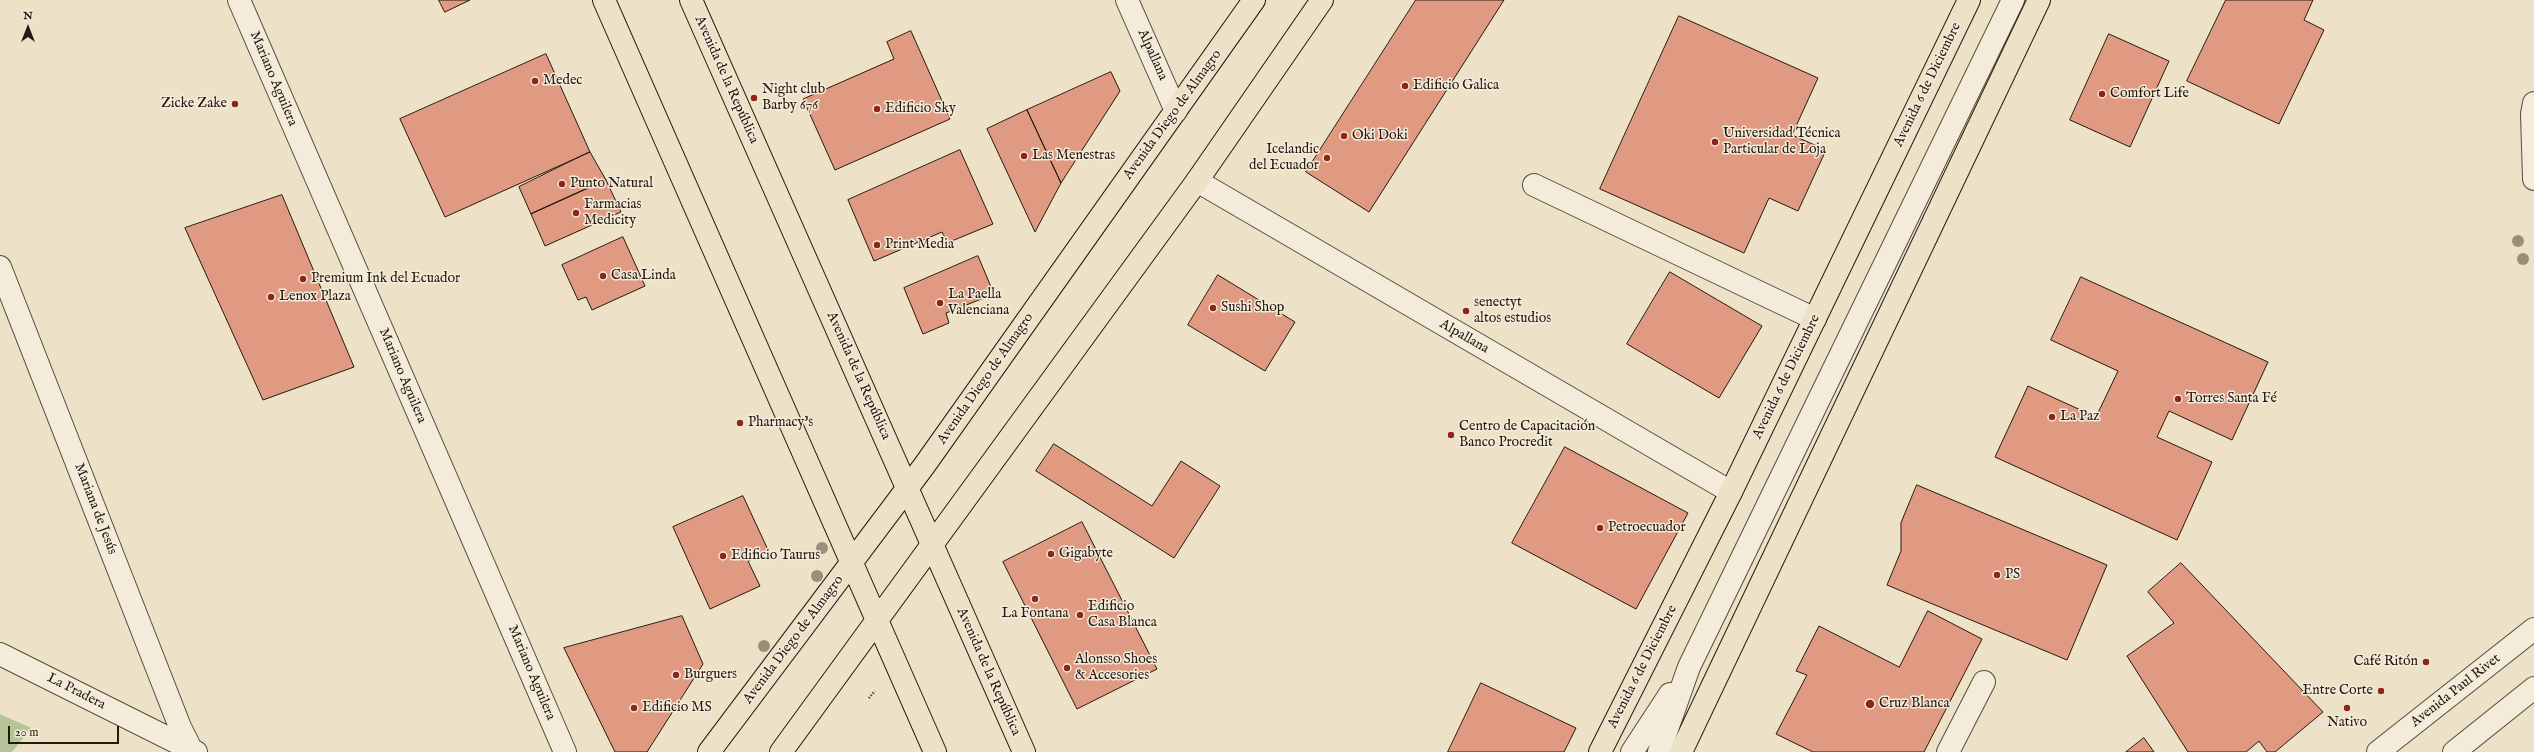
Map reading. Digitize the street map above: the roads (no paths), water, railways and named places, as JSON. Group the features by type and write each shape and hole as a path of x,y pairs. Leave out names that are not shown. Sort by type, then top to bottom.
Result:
{"main road":[{"path":"604,0 935,752"},
{"name":"Avenida de la República","path":"691,0 1024,752"},
{"name":"Avenida Diego de Almagro","path":"709,752 907,488 1254,0"},
{"path":"781,752 933,546 1197,181 1322,0"},
{"name":"Avenida 6 de Diciembre","path":"1600,752 1731,492 1969,0"},
{"path":"1681,752 2039,0"}],"street":[{"name":"Mariano Aguilera","path":"239,0 565,752"},
{"name":"Alpallana","path":"1127,0 1176,111"},
{"path":"1659,752 1689,667 2013,0"},
{"path":"2534,103 2532,114 2534,179"},
{"name":"Alpallana","path":"1197,181 1731,492"},
{"path":"1534,185 1815,319"},
{"name":"Mariana de Jesús","path":"0,267 180,727 193,751"},
{"name":"Avenida Paul Rivet","path":"2378,752 2534,629"},
{"name":"La Pradera","path":"0,654 193,751"},
{"path":"1632,752 1689,667"},
{"path":"1948,752 1984,682"},
{"path":"2454,752 2534,688"}],"place":[{"name":"Medec","path":"535,81"},
{"name":"Edificio Galica","path":"1405,86"},
{"name":"Comfort Life","path":"2102,94"},
{"name":"Night club Barby 676","path":"754,98"},
{"name":"Zicke Zake","path":"235,104"},
{"name":"Edificio Sky","path":"877,109"},
{"name":"Oki Doki","path":"1344,136"},
{"name":"Universidad Técnica Particular de Loja","path":"1715,142"},
{"name":"Las Menestras","path":"1024,156"},
{"name":"Icelandic del Ecuador","path":"1327,158"},
{"name":"Punto Natural","path":"562,184"},
{"name":"Farmacias Medicity","path":"576,213"},
{"name":"Print Media","path":"877,245"},
{"name":"Casa Linda","path":"603,276"},
{"name":"Premium Ink del Ecuador","path":"303,279"},
{"name":"Lenox Plaza","path":"271,297"},
{"name":"La Paella Valenciana","path":"940,303"},
{"name":"Sushi Shop","path":"1213,308"},
{"name":"senectyt altos estudios","path":"1466,311"},
{"name":"Torres Santa Fé","path":"2178,399"},
{"name":"La Paz","path":"2052,417"},
{"name":"Pharmacy's","path":"740,423"},
{"name":"Centro de Capacitación Banco Procredit","path":"1451,435"},
{"name":"Petroecuador","path":"1600,528"},
{"name":"Gigabyte","path":"1051,554"},
{"name":"Edificio Taurus","path":"723,556"},
{"name":"PS","path":"1997,575"},
{"name":"La Fontana","path":"1035,599"},
{"name":"Edificio Casa Blanca","path":"1080,615"},
{"name":"Café Ritón","path":"2426,662"},
{"name":"Alonsso Shoes & Accesories","path":"1067,668"},
{"name":"Burguers","path":"676,675"},
{"name":"Entre Corte","path":"2381,691"},
{"name":"Cruz Blanca","path":"1870,704"},
{"name":"Edificio MS","path":"634,708"},
{"name":"Nativo","path":"2347,708"}]}
